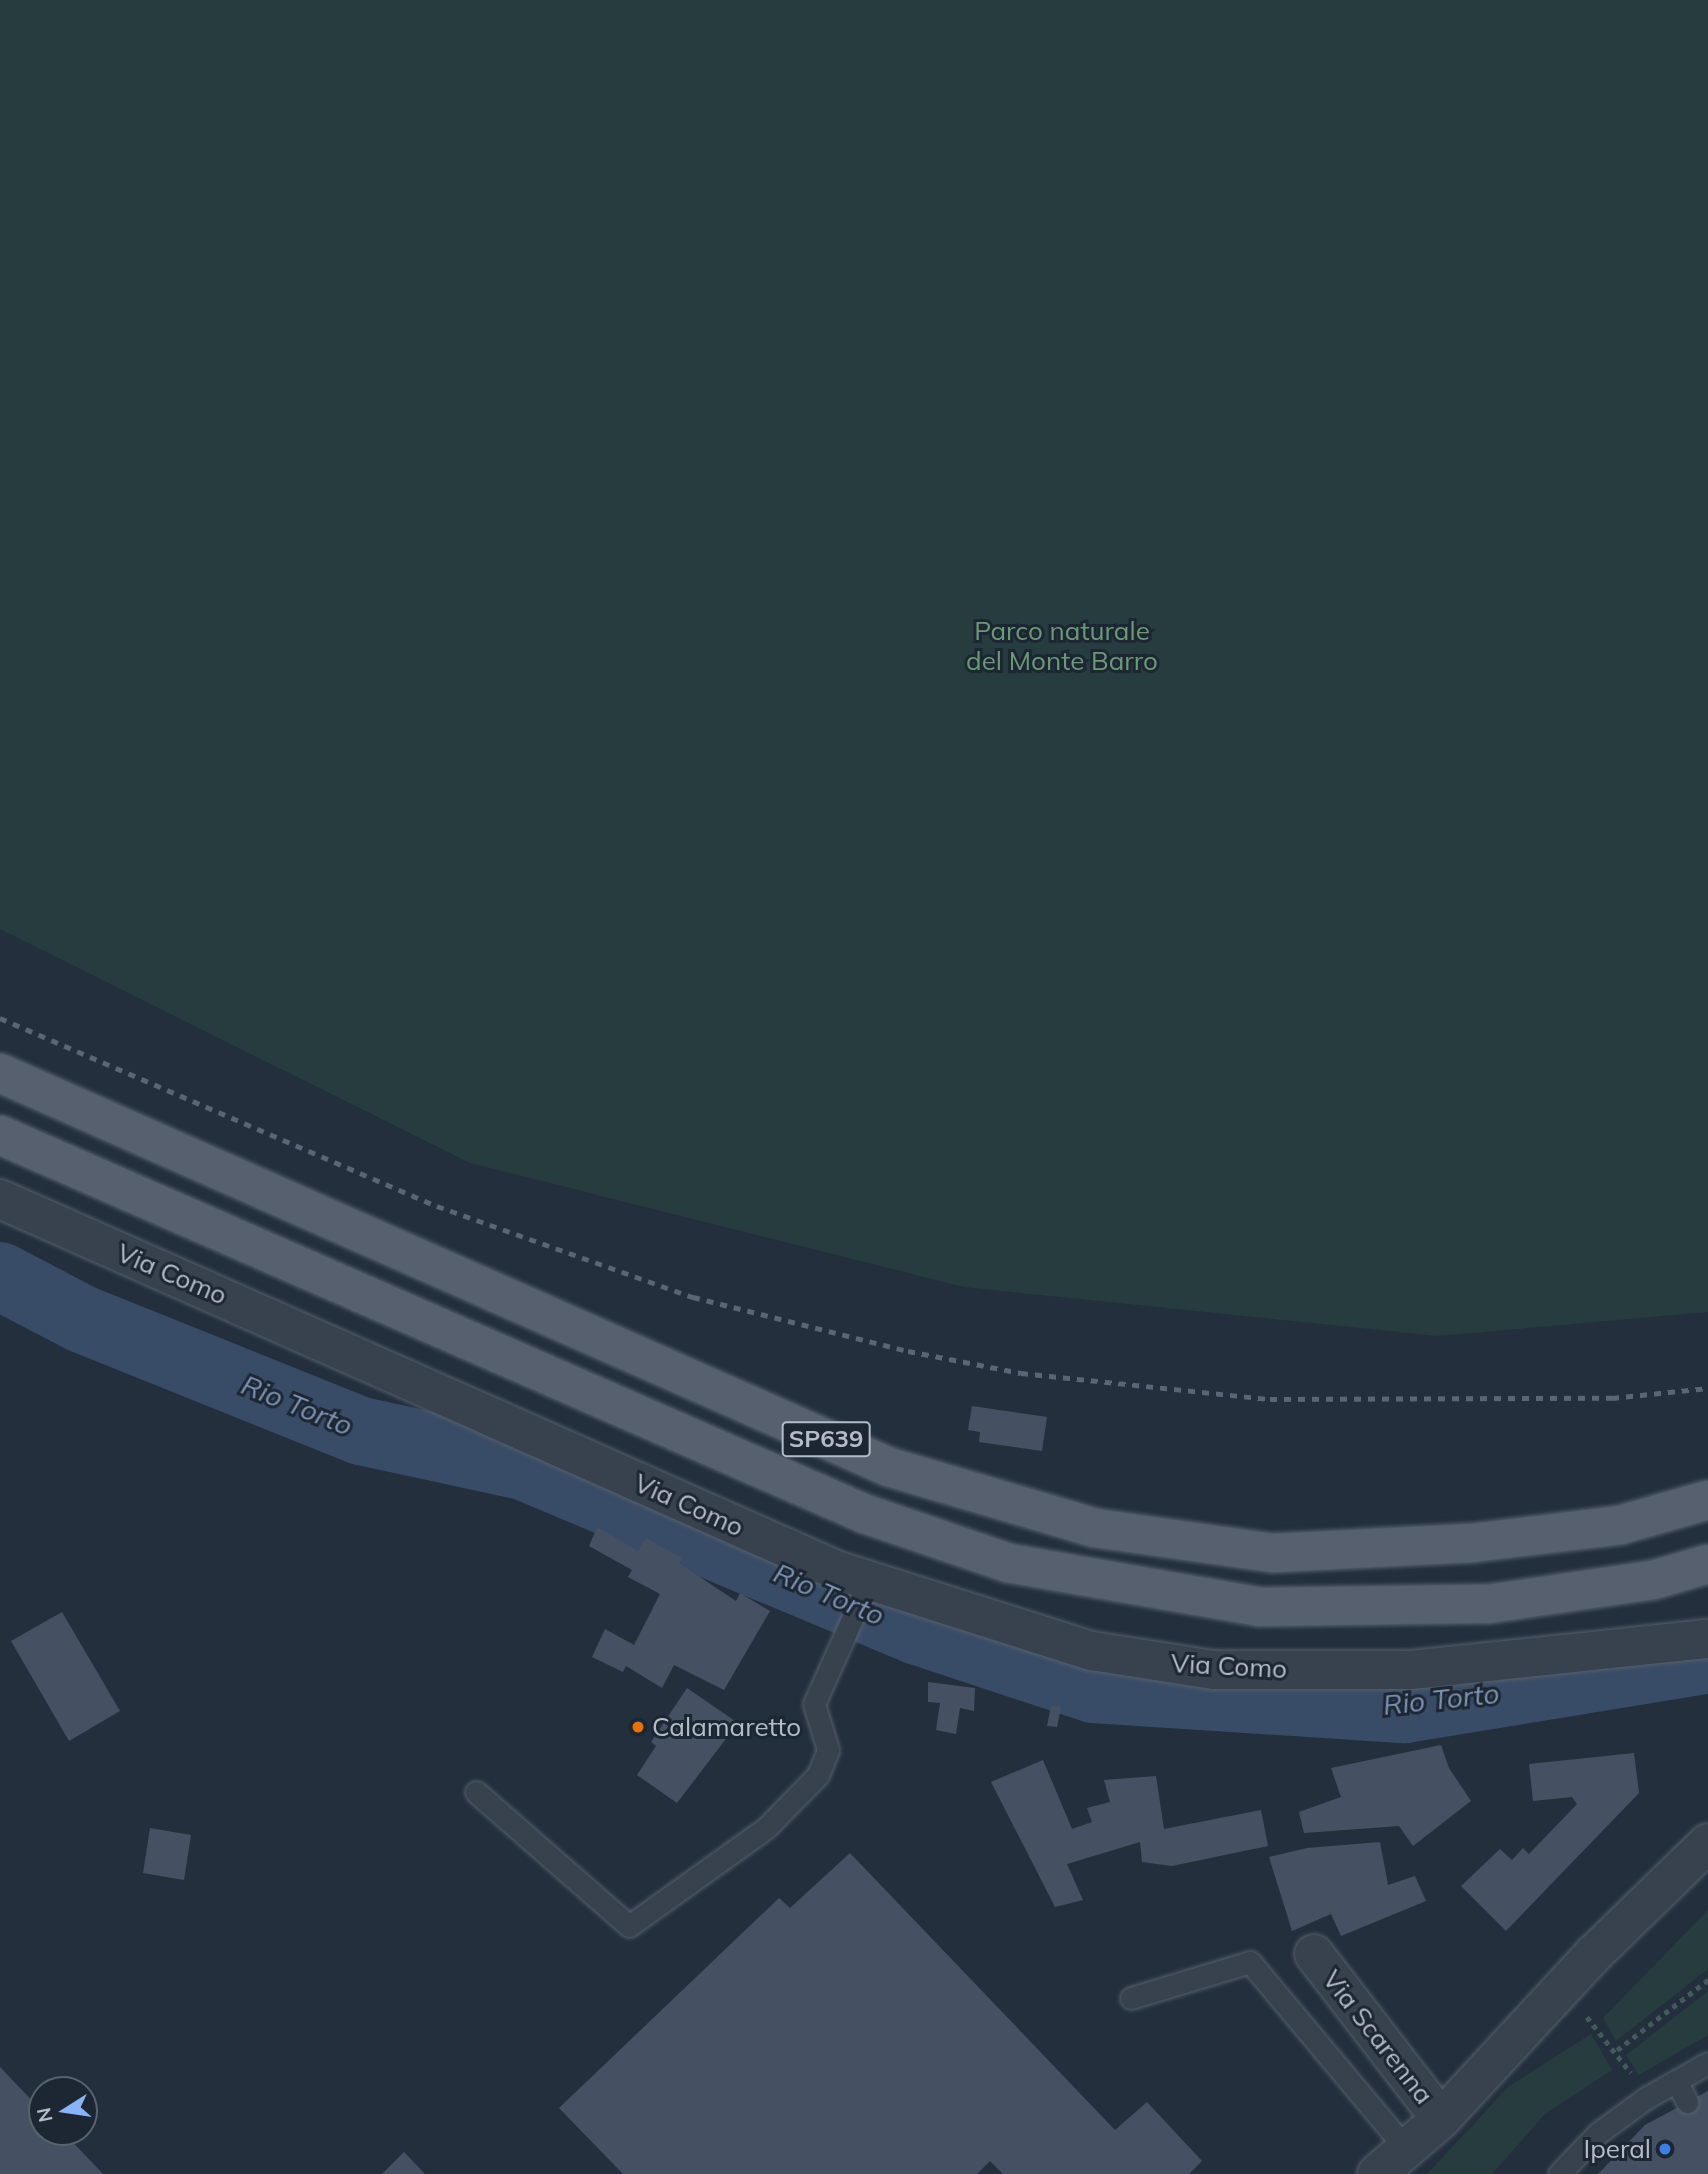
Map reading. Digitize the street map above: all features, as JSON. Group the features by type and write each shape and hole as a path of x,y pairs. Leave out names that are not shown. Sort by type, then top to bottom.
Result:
{"main road":[{"name":"SP639","path":"0,1073 889,1467 1095,1528 1274,1553 1486,1542 1619,1525 1708,1500"},
{"name":"SP639","path":"0,1135 865,1514 1008,1563 1259,1607 1488,1604 1653,1580 1708,1564"}],"street":[{"name":"Via Como","path":"0,1199 867,1587 1092,1651 1214,1670 1411,1670 1708,1639"},
{"path":"1377,2174 1401,2162 1561,1990 1708,1843"},
{"name":"Via Scarenna","path":"1314,1954 1441,2119"}],"lane":[{"path":"476,1792 629,1926 766,1828 818,1775 828,1750 814,1703 867,1587"},
{"path":"1655,1895 1708,1871"},
{"path":"1131,1998 1250,1962 1401,2162"},
{"path":"1559,2174 1598,2133 1646,2098 1708,2063"},
{"path":"1676,2081 1687,2102"}],"path":[{"path":"1617,2050 1708,1980"},
{"path":"1561,1990 1617,2050 1646,2098"}],"green space":[{"name":"Parco naturale del Monte Barro","path":"0,0 1708,0 1708,1312 1438,1336 964,1287 470,1163 0,929"},
{"path":"1708,1910 1708,1969 1616,2041 1603,2018"},
{"path":"1708,1991 1708,2035 1639,2075 1626,2055"},
{"path":"1591,2034 1612,2070 1545,2114 1492,2174 1427,2174 1508,2087"}],"building":[{"path":"972,1406 1047,1417 1042,1451 979,1442 980,1432 968,1430"},
{"path":"597,1527 638,1551 646,1538 682,1558 679,1563 736,1601 740,1593 770,1611 724,1690 674,1665 662,1688 626,1666 623,1672 592,1657 605,1629 634,1645 660,1594 628,1577 632,1570 589,1546"},
{"path":"62,1612 120,1711 69,1741 11,1641"},
{"path":"928,1682 975,1688 974,1711 960,1708 956,1734 936,1730 940,1703 928,1702"},
{"path":"687,1688 738,1723 677,1803 637,1775 656,1746 651,1742"},
{"path":"1051,1706 1061,1707 1057,1727 1047,1726"},
{"path":"1441,1745 1449,1768 1471,1801 1413,1846 1399,1826 1304,1833 1299,1812 1341,1797 1331,1768"},
{"path":"1634,1753 1639,1793 1506,1931 1461,1886 1500,1849 1512,1860 1523,1848 1529,1854 1577,1804 1572,1797 1533,1801 1529,1764"},
{"path":"1043,1760 1072,1829 1092,1822 1087,1808 1110,1802 1104,1780 1156,1776 1164,1829 1261,1810 1268,1846 1172,1866 1142,1862 1140,1842 1067,1864 1083,1900 1055,1907 991,1782"},
{"path":"150,1828 191,1835 184,1880 143,1873"},
{"path":"1380,1842 1388,1885 1415,1876 1426,1901 1341,1936 1331,1914 1292,1931 1269,1857 1307,1848"},
{"path":"850,1853 1115,2130 1147,2102 1202,2161 1189,2174 1003,2174 990,2161 977,2174 623,2174 559,2108 779,1898 790,1908"},
{"path":"0,2067 28,2096 28,2146 76,2146 103,2174 0,2174"},
{"name":"Iperal","path":"1708,2091 1708,2174 1598,2174 1645,2125"},
{"path":"404,2152 425,2174 382,2174"}],"waterway":[{"name":"Rio Torto","path":"0,1276 82,1319 361,1431 523,1466 918,1631 1093,1689 1405,1709 1699,1661"}],"railway":[{"path":"0,1018 437,1206 693,1297 908,1351 1021,1373 1270,1399 1612,1398 1708,1388"}],"place":[{"name":"Calamaretto","path":"638,1727"},
{"name":"Iperal","path":"1665,2149"}]}
